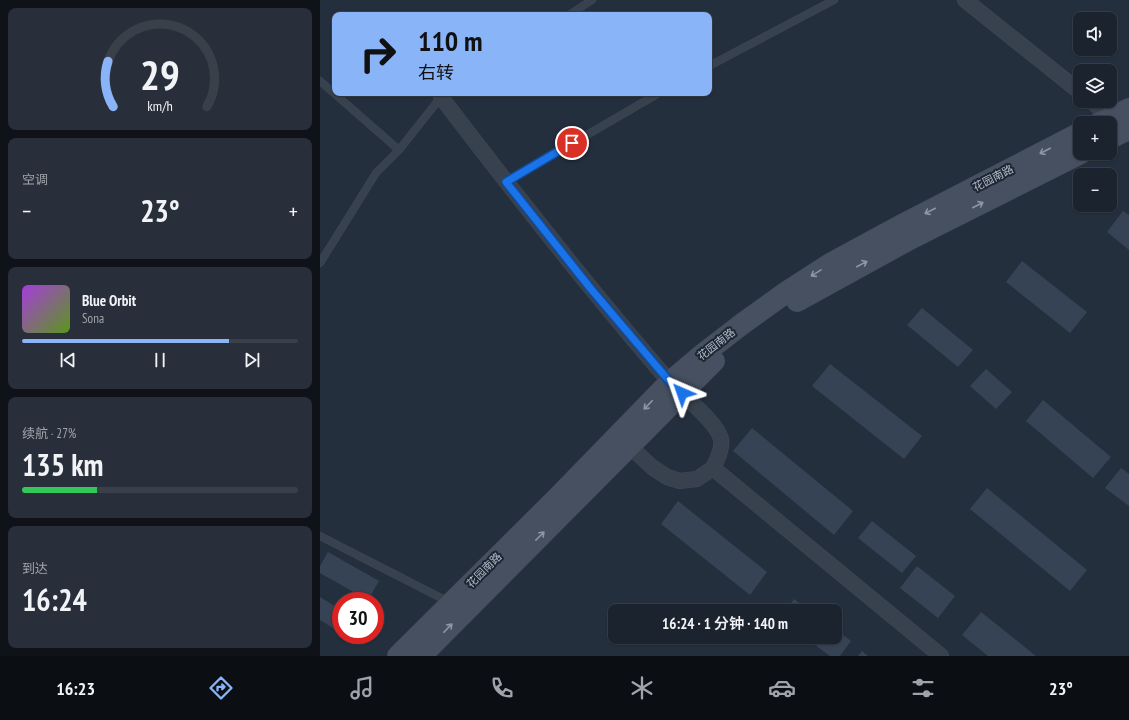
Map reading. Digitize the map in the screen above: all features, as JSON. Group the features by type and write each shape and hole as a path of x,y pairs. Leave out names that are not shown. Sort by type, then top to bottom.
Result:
{"street":[{"path":"965,0 1073,86"},
{"path":"446,96 506,182 591,289 676,388 714,426 721,439 720,453 713,468 697,478 680,481 666,477 652,467 624,441"},
{"path":"1101,108 1113,116"},
{"path":"1117,122 1124,132"},
{"name":"花园南路","path":"421,656 676,388 702,355 788,291 830,264 1073,137"},
{"name":"花园南路","path":"676,388 791,304 908,240 1073,157"},
{"name":"花园南路","path":"398,656 558,497 624,441"},
{"path":"713,468 941,656"}],"lane":[{"path":"574,12 592,0"},
{"path":"712,64 834,0"},
{"path":"320,81 332,91"},
{"path":"337,96 399,150"},
{"path":"320,262 376,174 399,150 444,96"},
{"path":"506,182 654,96"},
{"path":"320,536 451,603"}],"building":[{"path":"1123,211 1129,215 1129,250 1107,232"},
{"path":"1022,261 1087,312 1070,333 1006,282"},
{"path":"922,308 973,350 958,367 907,325"},
{"path":"830,364 922,436 904,459 812,386"},
{"path":"986,369 1012,392 996,409 970,386"},
{"path":"1043,400 1111,457 1093,478 1026,421"},
{"path":"752,428 853,511 834,535 733,451"},
{"path":"1121,468 1129,474 1129,506 1105,488"},
{"path":"987,488 1087,570 1070,591 970,509"},
{"path":"678,501 767,572 750,595 661,524"},
{"path":"872,521 916,556 902,573 858,538"},
{"path":"328,552 379,581 373,592 354,592 320,573 320,566"},
{"path":"917,566 955,596 938,618 900,588"},
{"path":"320,597 332,604 332,627 320,620"},
{"path":"794,599 801,604 790,604"},
{"path":"981,612 1036,656 988,656 962,635"},
{"path":"842,634 851,641 840,656 830,656 814,644 842,644"},
{"path":"862,651 868,656 858,656"}],"route":[{"path":"572,143 506,182 591,289 670,382 682,393"}]}
